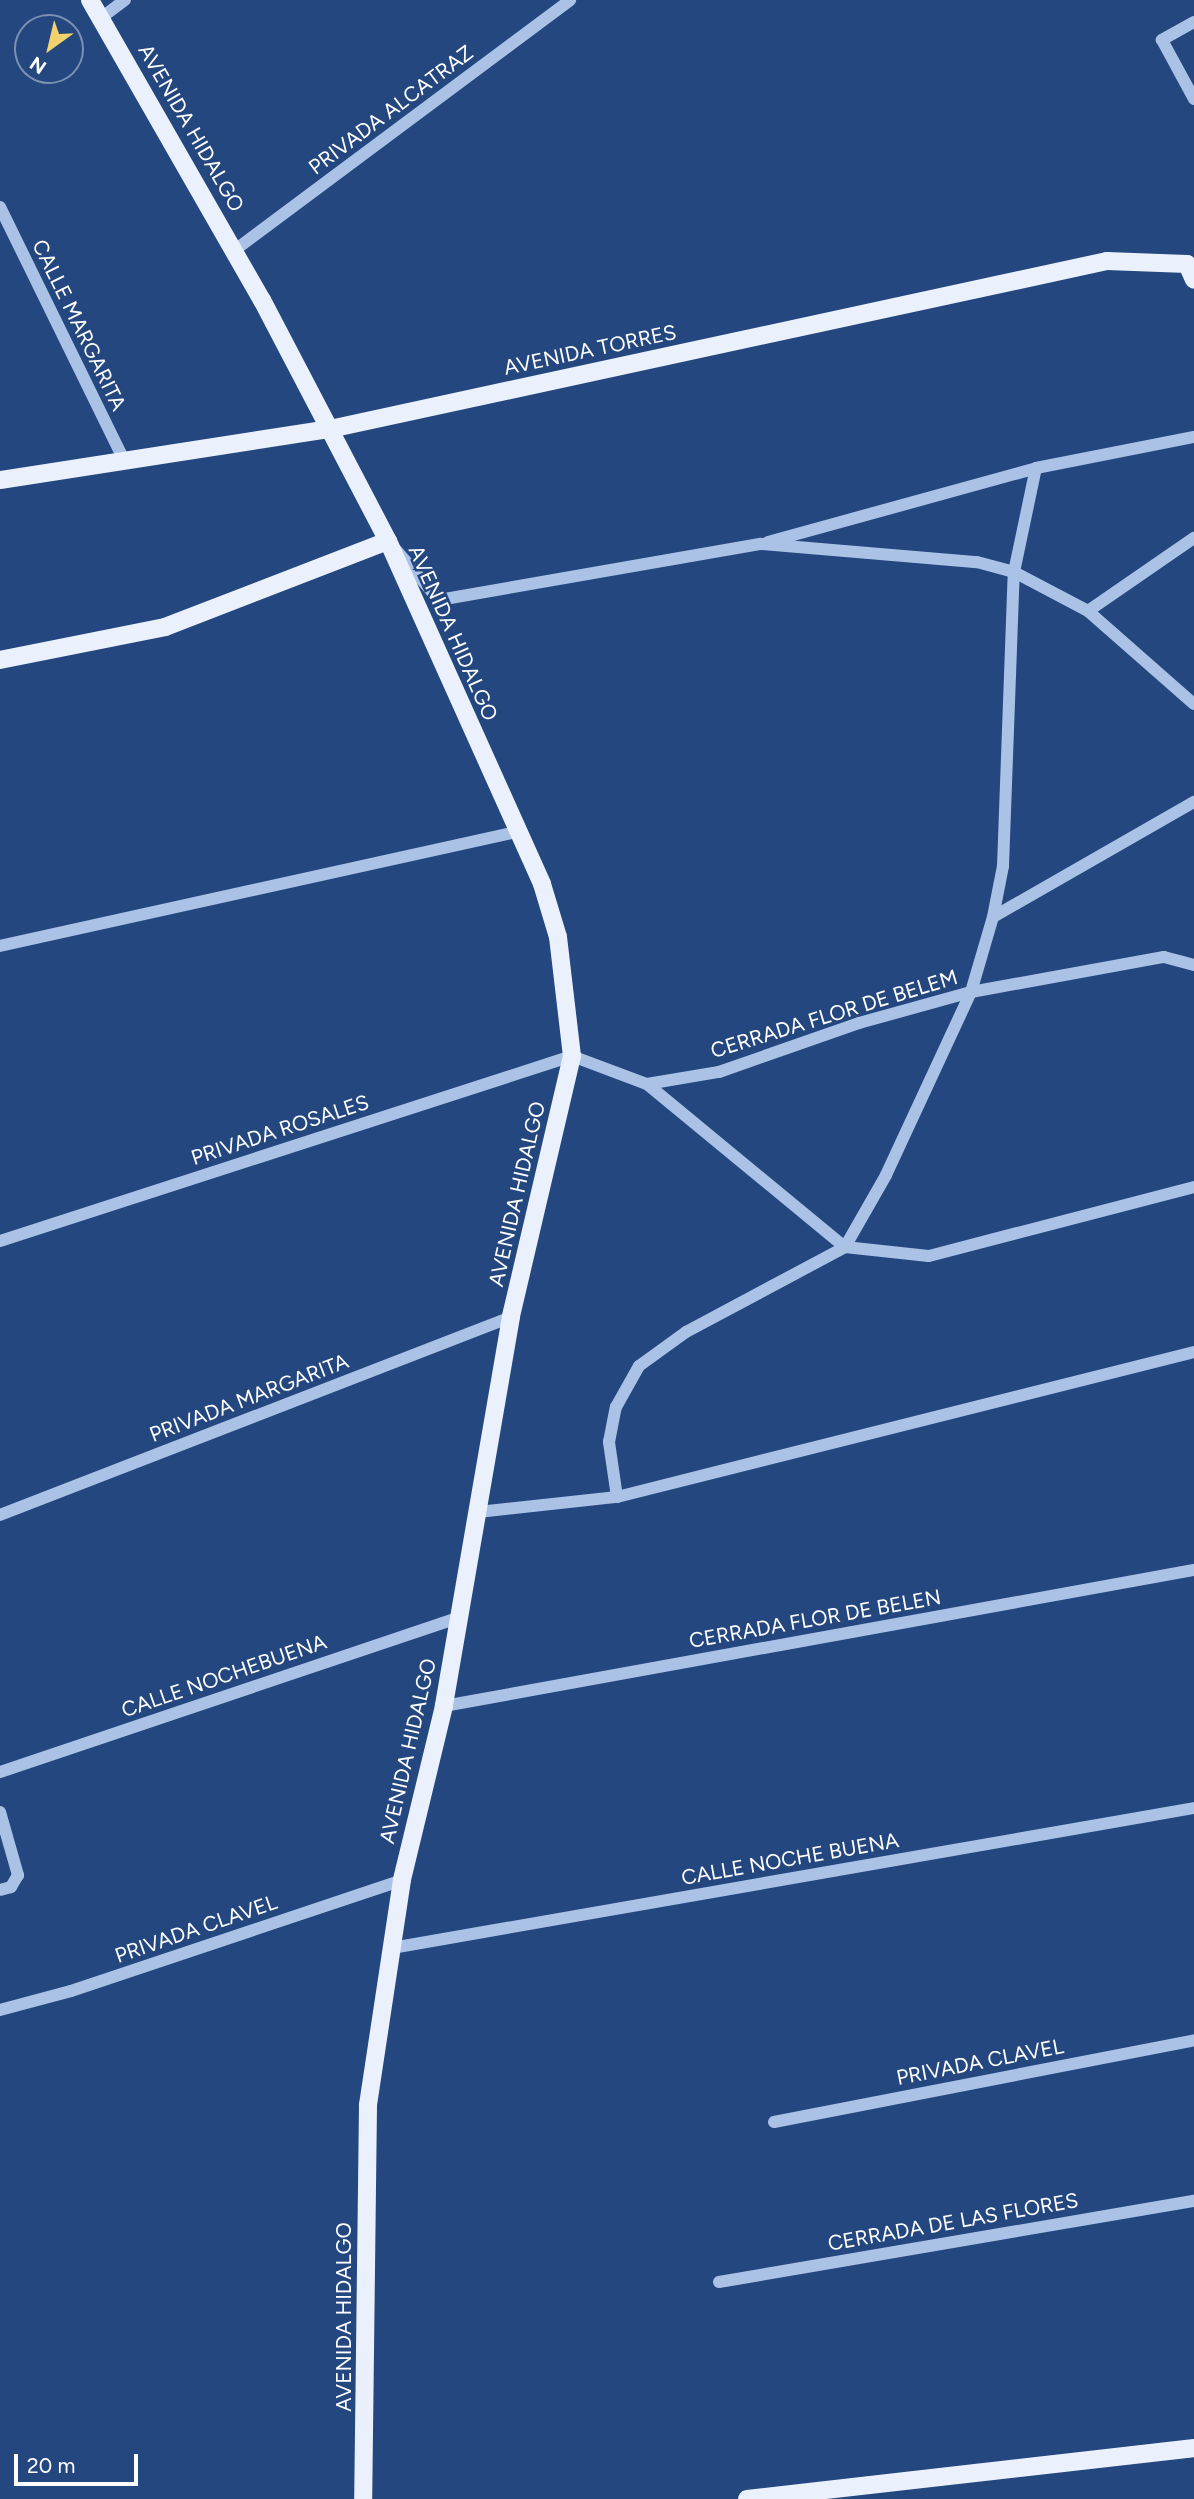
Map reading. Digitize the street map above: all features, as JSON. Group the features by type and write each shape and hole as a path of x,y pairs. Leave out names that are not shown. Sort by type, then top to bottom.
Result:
{"main road":[{"name":"AVENIDA HIDALGO","path":"90,0 235,250 388,541 516,832 542,884 558,937 572,1056 511,1317 444,1706 402,1880 368,2105 363,2499"},
{"name":"AVENIDA TORRES","path":"0,480 330,429 1107,261 1192,269"},
{"path":"0,660 165,627 388,541"},
{"path":"747,2499 1194,2448"}],"street":[{"path":"101,19 125,0"},
{"name":"PRIVADA ALCATRAZ","path":"235,250 570,0"},
{"path":"1194,22 1161,40 1194,99"},
{"name":"CALLE MARGARITA","path":"0,206 124,460"},
{"path":"388,541 439,600 761,544 1036,468 1194,436"},
{"path":"617,1497 609,1442 616,1407 639,1366 686,1332 845,1247 886,1175 971,992 993,917 1003,866 1014,572 1036,468"},
{"path":"1088,611 1194,538"},
{"path":"761,544 977,562 1014,572 1088,611 1194,704"},
{"path":"993,917 1194,802"},
{"path":"0,946 516,832"},
{"name":"CERRADA FLOR DE BELEM","path":"572,1056 647,1084 719,1072 859,1023 971,992 1164,957 1194,965"},
{"name":"PRIVADA ROSALES","path":"0,1241 572,1056"},
{"path":"647,1084 845,1247 929,1256 1194,1187"},
{"name":"PRIVADA MARGARITA","path":"0,1515 511,1317"},
{"path":"478,1512 617,1497 1194,1352"},
{"name":"CERRADA FLOR DE BELEN","path":"444,1706 1194,1570"},
{"name":"CALLE NOCHEBUENA","path":"0,1772 460,1617"},
{"name":"CALLE NOCHE BUENA","path":"392,1948 1194,1808"},
{"path":"0,1812 18,1875 11,1887 0,1890"},
{"name":"PRIVADA CLAVEL","path":"0,2010 71,1991 402,1880"},
{"name":"PRIVADA CLAVEL","path":"774,2122 1194,2040"},
{"name":"CERRADA DE LAS FLORES","path":"719,2282 1194,2201"}]}
